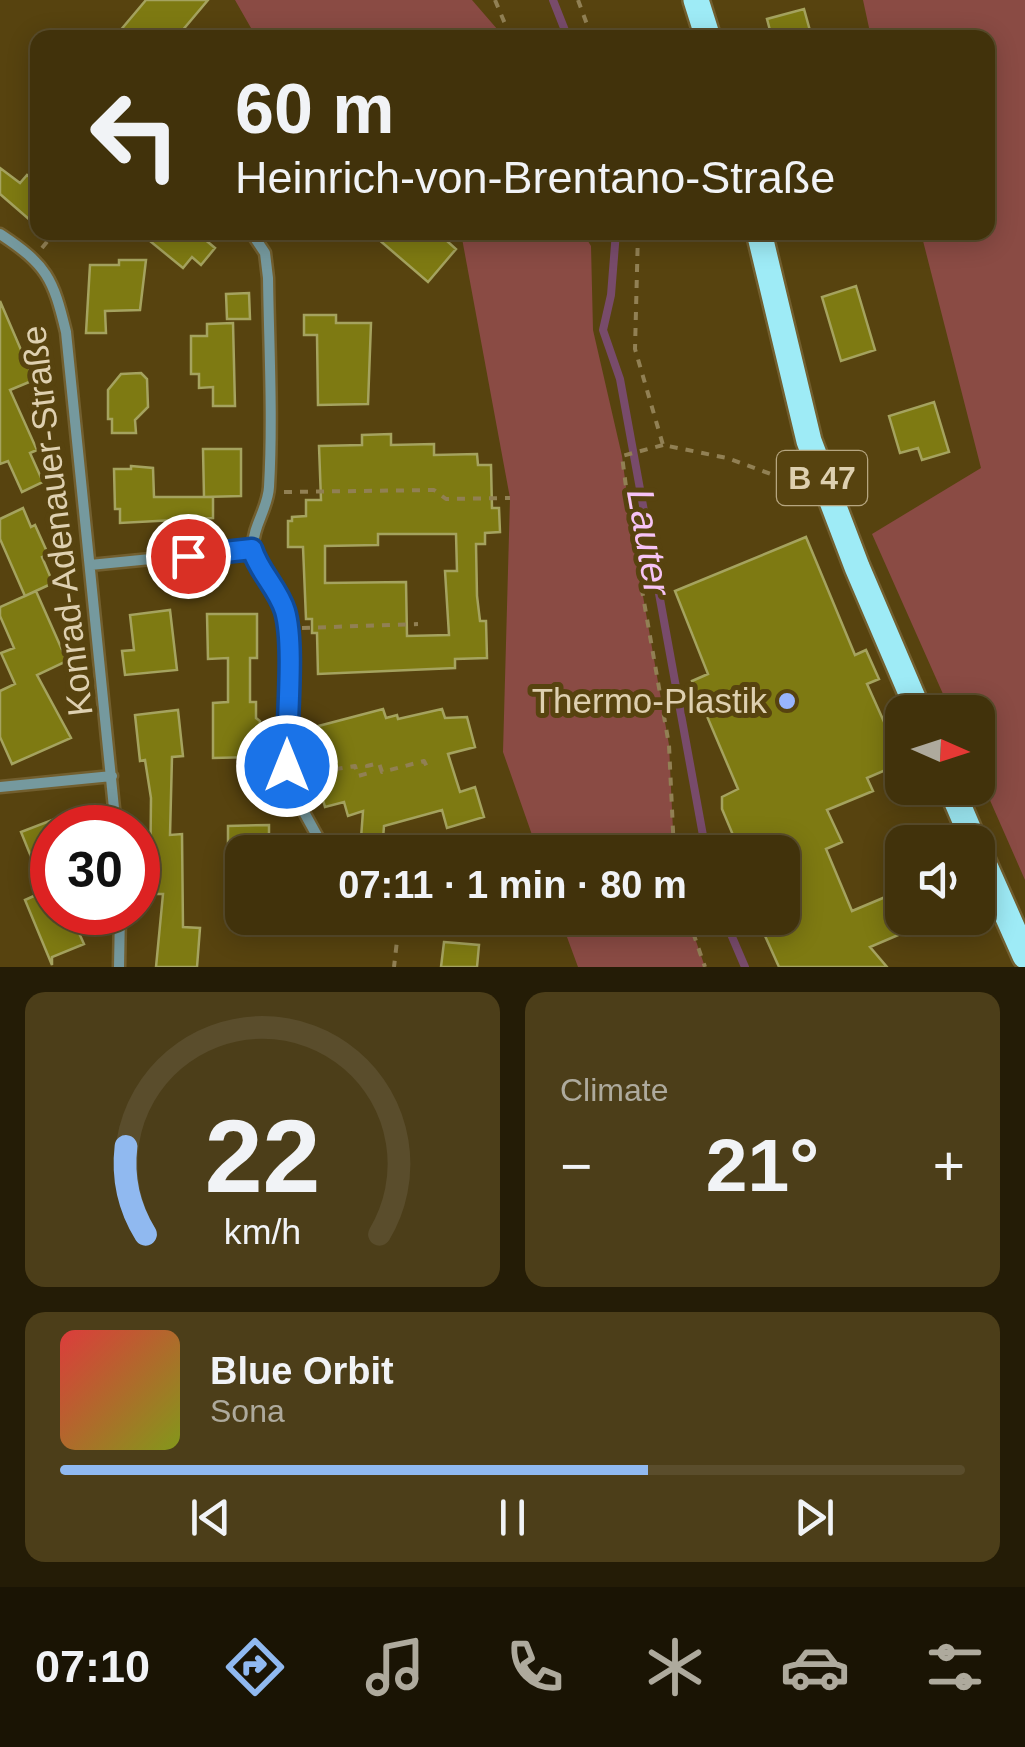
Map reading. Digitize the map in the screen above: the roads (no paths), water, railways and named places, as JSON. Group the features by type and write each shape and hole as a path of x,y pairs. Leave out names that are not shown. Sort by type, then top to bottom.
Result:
{"main road":[{"path":"696,0 705,30"},
{"name":"B 47","path":"761,240 809,441 912,695"},
{"path":"995,888 1025,956"}],"street":[{"name":"Konrad-Adenauer-Straße","path":"0,234 34,257 57,296 66,332 114,805"},
{"path":"256,240 265,253 268,278 269,493 252,549 260,570 283,605 288,628 288,775 317,835"},
{"path":"90,566 252,549"},
{"path":"0,787 112,776"},
{"path":"119,967 120,935"}],"waterway":[{"name":"Lauter","path":"553,0 565,30"},
{"name":"Lauter","path":"615,240 611,295 603,330 620,379 703,835"},
{"name":"Lauter","path":"731,935 745,967"}],"place":[{"name":"Thermo-Plastik","path":"787,701"}]}
